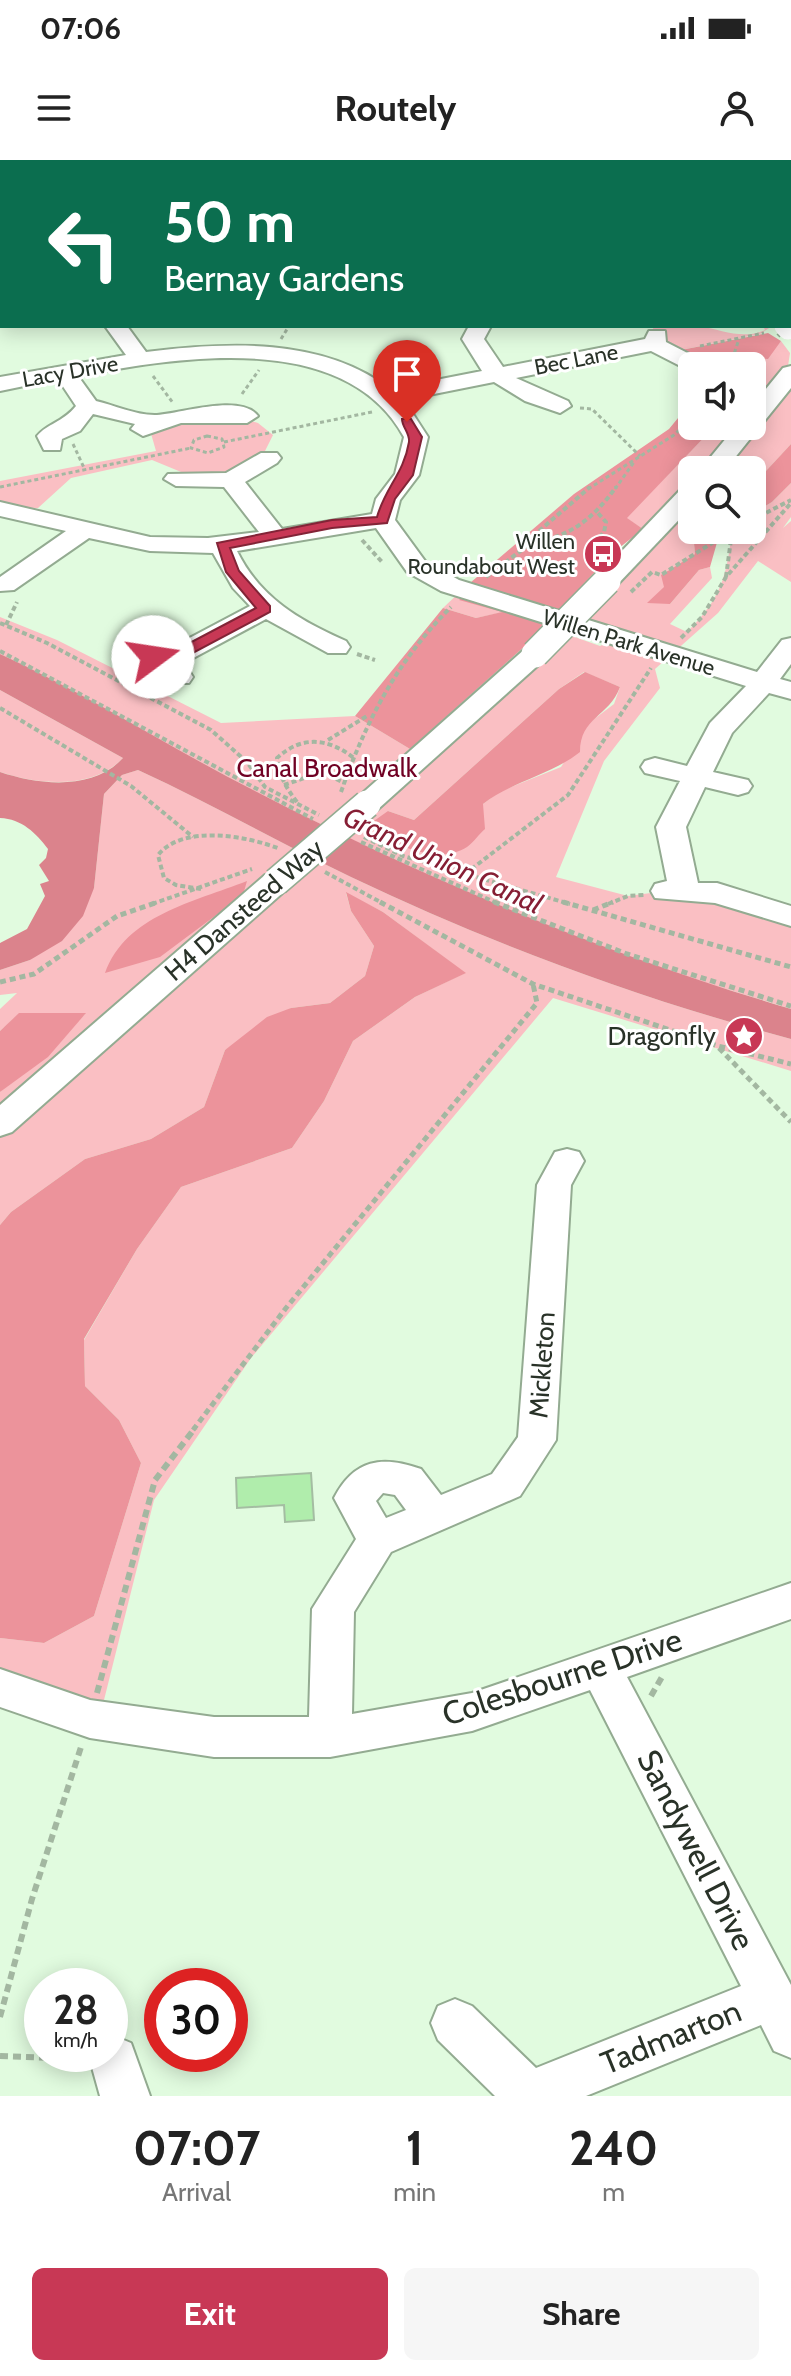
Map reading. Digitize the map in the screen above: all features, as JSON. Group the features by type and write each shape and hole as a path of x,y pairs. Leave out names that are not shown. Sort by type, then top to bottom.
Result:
{"street":[{"path":"118,328 140,358"},
{"path":"479,328 473,339 477,351 498,375"},
{"path":"597,332 616,351"},
{"name":"Bec Lane","path":"375,404 656,340 678,355"},
{"name":"Lacy Drive","path":"0,384 140,358 214,351 271,354 334,369 361,379 375,404 398,406 416,437 407,475 388,499 383,520"},
{"path":"64,372 88,406 150,425 204,412 247,416"},
{"path":"766,404 791,373"},
{"name":"Bec Lane","path":"498,375 528,396 560,406"},
{"path":"52,445 49,436 81,432 88,406"},
{"path":"723,456 737,440"},
{"path":"176,479 206,482 231,480 256,471 269,458"},
{"path":"231,480 274,535"},
{"path":"0,509 45,515 85,529 151,544 222,546 274,535 383,520"},
{"name":"H4 Dansteed Way","path":"0,1124 274,869 353,801 615,591 678,510"},
{"name":"Willen Park Avenue","path":"383,520 409,564 437,582 791,691"},
{"path":"8,590 85,529"},
{"path":"222,546 233,572 265,609 303,633 337,647"},
{"path":"136,655 174,669 265,609"},
{"path":"791,646 720,729 671,827 675,890 717,893 791,916"},
{"path":"655,767 738,786"},
{"name":"Mickleton","path":"377,1540 506,1485 537,1440 554,1185 567,1161"},
{"path":"330,1737 333,1609 377,1540 354,1498 374,1476 407,1480 433,1515"},
{"name":"Colesbourne Drive","path":"0,1688 90,1719 214,1737 330,1737 472,1712 791,1601"},
{"name":"Sandywell Drive","path":"600,1667 781,2015"},
{"name":"Tadmarton","path":"527,2095 781,2015"},
{"path":"455,2023 527,2095"}],"path":[{"path":"735,352 739,339"},
{"path":"251,364 263,365"},
{"path":"191,448 191,443 203,437 224,442 375,404"},
{"path":"560,406 592,409 639,457"},
{"path":"531,543 531,538 592,485 678,431"},
{"path":"0,487 191,448 214,453 222,449 224,442"},
{"path":"344,783 369,715 407,654 467,592 531,543 566,537 597,512 639,457"},
{"path":"766,513 791,501"},
{"path":"465,874 568,795 663,654 702,617 726,577 791,501"},
{"path":"597,512 606,522 604,532 587,553 594,562 605,552"},
{"path":"615,591 652,572 661,575 711,544"},
{"path":"726,577 731,544"},
{"path":"6,625 8,590"},
{"path":"0,651 321,822"},
{"path":"0,708 131,786 193,837"},
{"path":"299,804 284,785 277,769 277,758 287,747 301,742 327,741 369,715"},
{"path":"327,741 354,758"},
{"path":"247,762 277,769"},
{"path":"284,785 308,772 322,771 334,774 344,783 353,801"},
{"path":"348,836 425,873 567,931 674,971 791,1006"},
{"path":"0,982 34,974 117,916 274,869 268,842 193,837 170,842 158,855 160,876 169,886 201,889"},
{"path":"319,869 533,984 718,1046 791,1064"},
{"path":"592,910 628,896 675,890"},
{"path":"0,2017 32,1899 90,1719 155,1480 286,1308 537,1003 533,984"},
{"path":"718,1046 791,1122"},
{"path":"626,1714 645,1706 664,1674"},
{"path":"0,2056 120,2078"}],"green space":[{"path":"653,328 707,328 749,334 769,328 760,334 681,350 651,334"},
{"path":"781,341 790,353 788,366 766,393 766,355"},
{"path":"791,373 791,444 766,471 766,456 725,456 739,440 766,440 766,407"},
{"path":"241,418 258,423 273,435 263,455 235,473 186,474 152,460 71,478 38,508 0,507 0,481 156,451 150,430 158,424"},
{"path":"701,440 727,440 712,456 686,456"},
{"path":"678,464 678,494 648,526 643,529 626,518"},
{"name":"Canal Broadwalk","path":"791,483 791,517 783,528 791,521 791,582 758,561 718,613 655,669 660,688 604,761 556,877 628,896 666,891 791,916 791,1009 632,960 405,866 254,791 0,654 0,617 57,640 221,723 355,716 410,749 371,798 558,631 600,646 614,639 566,622 678,506 678,544 694,544 695,554 662,574 670,604 699,570 710,567 712,578 670,624 687,632 715,597 725,574 730,544 766,544 766,506","holes":["584,672 620,687 614,704 589,723 561,767 499,792 483,804 382,837 388,811 414,820 559,689"]},
{"path":"463,589 504,612 476,618 443,608"},
{"path":"0,690 123,758 97,776 65,782 31,780 0,772"},
{"path":"138,770 324,864 458,925 623,988 791,1039 791,1071 553,998 251,1358 154,1500 99,1720 0,1688 0,1638 44,1643 94,1616 141,1463 119,1420 85,1386 84,1340 137,1249 181,1187 292,1148 324,1101 353,1041 415,997 465,973 383,912 346,893 351,911 374,946 365,976 330,1003 291,1008 225,1050 204,1107 151,1139 85,1159 11,1212 0,1225 0,1092 85,1014 20,1013 0,1031 0,1009 17,993 0,995 0,970 30,960 94,888 104,794 122,775"}],"shaded area":[{"path":"768,333 781,341 768,359 766,352 681,350"},
{"path":"678,418 678,440 702,440 686,456 678,456 678,465 627,518 643,529 614,552 525,646 410,749 355,716 443,608 476,618 502,612 459,600 467,592 463,589 574,494 669,429"},
{"path":"791,444 791,483 766,506 766,471"},
{"path":"694,544 717,544 710,567 699,570 670,604 647,603 664,587 661,575 695,554"},
{"path":"0,654 257,792 387,856 586,940 791,1009 791,1039 623,988 458,925 324,864 138,770 122,775 104,794 94,888 83,916 62,941 30,960 0,970 0,943 27,929 45,896 40,884 49,881 39,865 46,858 48,849 28,828 0,818 0,772 31,780 65,782 97,776 123,758 0,690"},
{"path":"585,672 620,687 609,705 585,731 580,752 483,804 485,829 467,847 443,854 416,851 390,839 371,823 388,811 414,820 559,689"},
{"path":"247,881 243,895 160,957 105,973 115,953 145,924 184,904"},
{"path":"346,892 383,912 466,973 415,997 353,1041 324,1101 292,1148 181,1187 137,1249 84,1339 85,1386 119,1420 141,1463 94,1616 44,1643 0,1638 0,1225 11,1212 85,1159 151,1139 204,1107 225,1050 267,1017 291,1008 330,1003 365,976 374,946 351,911"},
{"path":"19,1013 86,1013 48,1057 0,1092 0,1031"}],"building":[{"path":"311,1473 314,1520 285,1522 284,1505 237,1508 236,1478"}],"place":[{"name":"Willen Roundabout West","path":"603,554"},
{"name":"Dragonfly","path":"744,1036"}],"route":[{"path":"153,657 169,660 265,609 233,572 222,546 332,524 383,520 388,499 407,475 416,437 407,422"}],"water label":[{"name":"Grand Union Canal","path":"443,860"}]}
